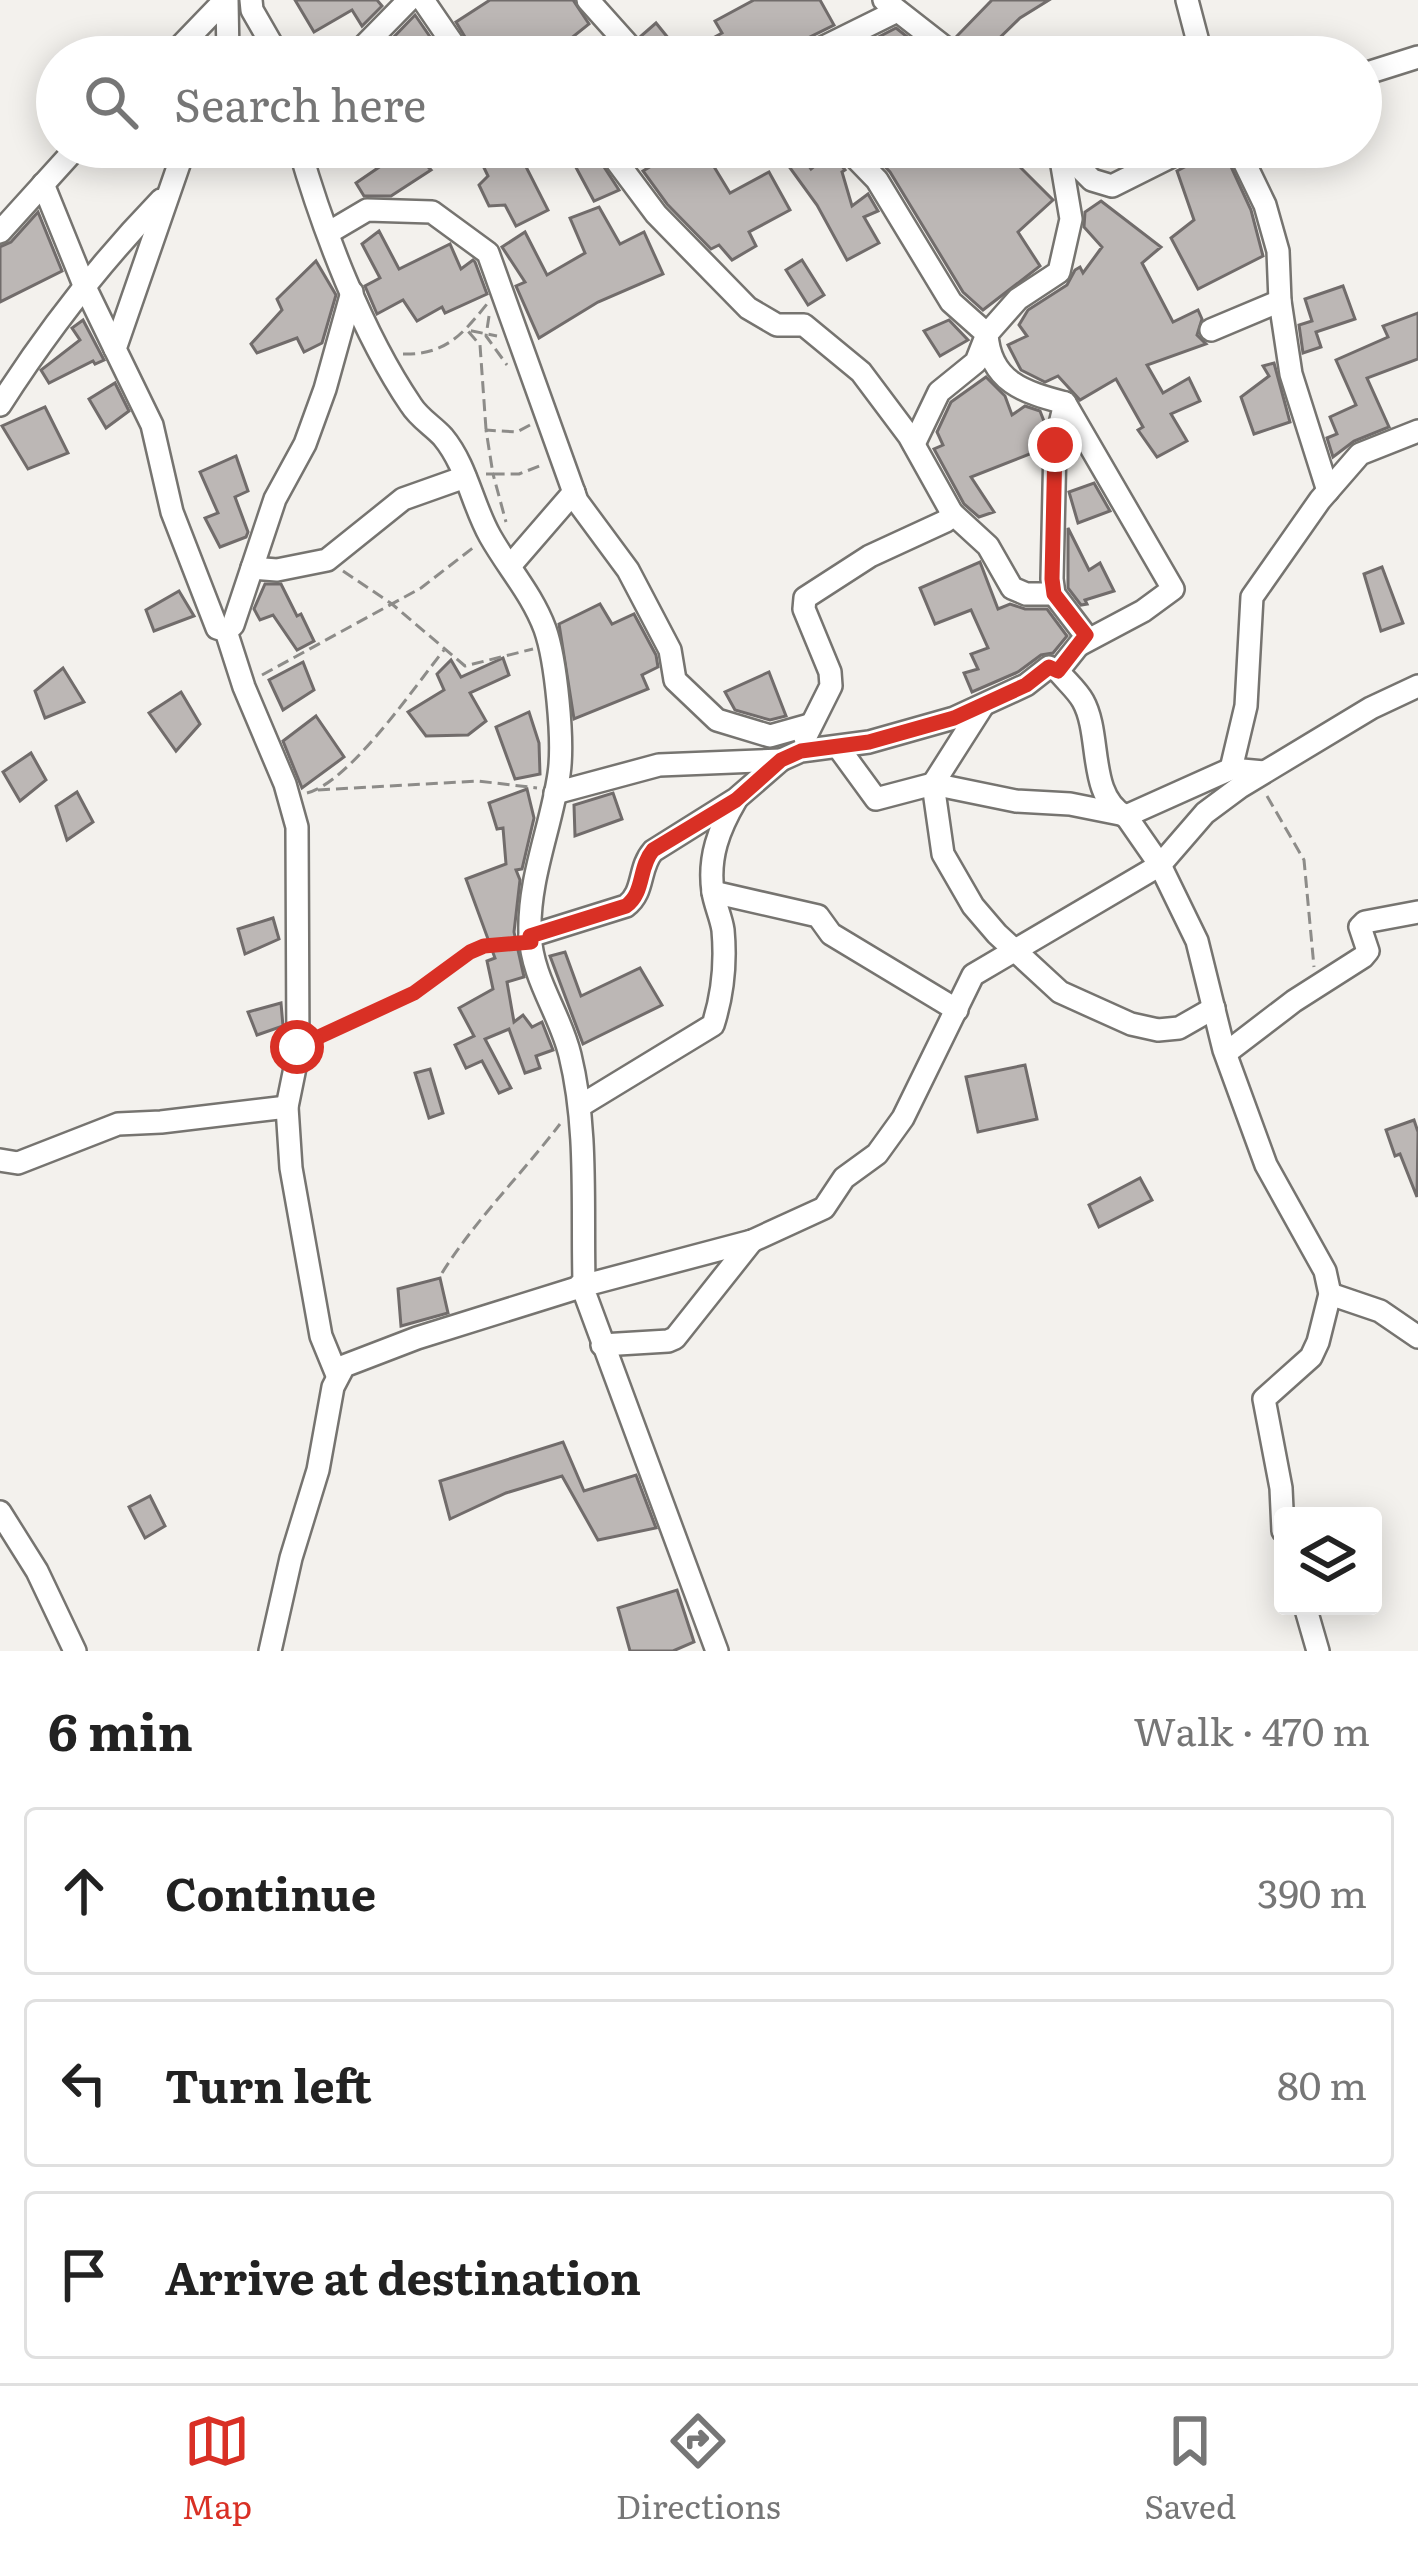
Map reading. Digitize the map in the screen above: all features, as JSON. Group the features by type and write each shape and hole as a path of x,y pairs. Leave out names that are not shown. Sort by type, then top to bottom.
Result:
{"street":[{"path":"191,36 226,0"},
{"path":"226,0 227,36"},
{"path":"251,0 267,36"},
{"path":"374,36 409,0"},
{"path":"423,0 448,36"},
{"path":"589,0 621,36"},
{"path":"1187,0 1196,36"},
{"path":"839,36 890,5 930,36"},
{"path":"1382,68 1418,57"},
{"path":"0,232 58,168"},
{"path":"115,349 177,168"},
{"path":"306,168 352,292 383,354 413,409 443,437 488,534 527,591 548,644 560,728 560,771 533,889 531,939 548,1003 569,1049 579,1103 582,1286 717,1651"},
{"path":"622,168 656,214 748,308 777,325 804,325 861,372 914,444 952,513 988,546 1012,588 1026,595 1054,594"},
{"path":"866,168 878,180 951,302 987,334 989,358 1025,393 1065,403 1173,589 1081,644"},
{"path":"914,444 939,392 976,362 987,334 1018,299 1060,272 1071,219 1062,168"},
{"path":"1080,168 1092,180 1112,186 1148,168"},
{"path":"1247,168 1278,251 1291,374 1328,491"},
{"path":"44,184 84,285 152,425 172,512 217,628 226,632 297,827 297,1047 286,1106 291,1168 321,1336 337,1375 319,1470 291,1558 270,1651"},
{"path":"0,405 52,325 166,195"},
{"path":"328,232 367,211 432,212 488,253 574,493 628,570 670,650 675,680 718,720 770,736 809,725"},
{"path":"226,632 233,625 275,499 305,444 326,388 352,292"},
{"path":"1211,330 1280,302"},
{"path":"1058,671 1086,635 1054,594 1055,445 1065,403"},
{"path":"1231,769 1246,706 1252,597 1360,454 1418,431"},
{"path":"252,568 277,570 327,560 404,499 465,477"},
{"path":"510,566 574,493"},
{"path":"531,939 626,906 638,895 643,862 653,850 736,800 791,756 832,686 804,609 805,598 870,556 946,521 952,513"},
{"path":"555,793 659,765 791,756 908,733 982,707 1026,685 1049,667 1058,671 1083,701 1106,792 1160,865 1197,941 1226,1054 1266,1165 1325,1271 1330,1294 1311,1357 1264,1399 1282,1507"},
{"path":"337,1375 353,1360 582,1286 752,1240 824,1208 844,1178 878,1154 903,1118 973,974 1160,865 1205,813 1260,775 1385,700 1418,686"},
{"path":"982,707 933,784 943,854 973,906 1016,952 1074,1001 1158,1030 1179,1028 1214,1007"},
{"path":"838,747 875,800 933,784 1016,802 1123,815 1231,769 1260,775"},
{"path":"579,1103 713,1025 722,996 724,956 713,892 716,840 736,800"},
{"path":"713,892 818,916 831,934 957,1010"},
{"path":"1226,1054 1363,957 1367,951 1360,927 1365,922 1418,912"},
{"path":"0,1160 18,1163 118,1124 286,1106"},
{"path":"602,1345 675,1338 752,1240"},
{"path":"1330,1294 1380,1311 1418,1337"},
{"path":"0,1512 38,1571 75,1651"},
{"path":"1308,1615 1318,1651"}],"path":[{"path":"383,354 423,355 450,346 492,298"},
{"path":"467,330 520,338"},
{"path":"467,330 480,345 493,475 519,474 562,457"},
{"path":"486,430 517,432 548,416"},
{"path":"244,687 421,589 488,534"},
{"path":"327,560 392,604 465,666 548,644"},
{"path":"318,790 356,757 445,649"},
{"path":"1260,775 1304,860 1316,987"},
{"path":"289,797 318,790 478,781 519,783 555,793"},
{"path":"297,1047 414,993 470,952 531,939"},
{"path":"442,1273 469,1230 524,1172 579,1103"}],"building":[{"path":"295,0 377,0 382,6 362,26 352,10 314,32"},
{"path":"490,0 573,0 589,24 574,36 464,36 456,22"},
{"path":"754,0 820,0 834,25 812,36 717,36 722,33 715,21"},
{"path":"992,0 1049,0 1002,36 957,36"},
{"path":"415,15 430,36 395,36"},
{"path":"656,23 667,36 641,36"},
{"path":"896,28 906,36 880,36"},
{"path":"378,168 431,170 391,196 364,196 356,183"},
{"path":"484,168 527,168 548,210 516,226 505,205 489,206 479,185 488,176"},
{"path":"576,168 605,168 619,190 594,201"},
{"path":"715,168 730,193 769,172 790,210 749,232 756,246 732,260 719,245 711,249 643,171"},
{"path":"790,168 843,168 852,206 868,194 878,211 864,217 879,243 847,260"},
{"path":"886,168 1021,168 1053,200 1018,232 1040,266 983,310 963,292"},
{"path":"1232,168 1251,210 1263,256 1198,289 1171,238 1194,220 1177,171"},
{"path":"1101,201 1161,247 1142,263 1173,322 1198,310 1202,319 1197,335 1206,344 1147,365 1163,393 1189,378 1200,401 1171,414 1187,441 1157,457 1138,430 1143,427 1116,379 1080,400 1058,376 1045,382 1021,370 1008,345 1027,336 1019,325 1028,310 1067,285 1075,270 1080,267 1083,273 1102,247 1084,227 1085,212"},
{"path":"599,207 620,244 644,232 663,274 598,302 539,338 516,286 525,282 502,247 525,232 547,275 585,253 570,218"},
{"path":"38,212 62,271 0,302 0,247 11,242"},
{"path":"379,231 399,269 450,244 461,269 475,262 487,294 445,313 442,307 417,321 403,300 377,314 365,286 380,278 362,244"},
{"path":"802,260 824,295 808,305 786,270"},
{"path":"316,261 336,295 322,343 304,352 297,338 257,353 251,344 282,310 277,299"},
{"path":"1343,286 1355,319 1316,332 1321,347 1303,353 1299,325 1312,321 1305,299"},
{"path":"1418,313 1418,359 1367,378 1389,427 1354,441 1333,457 1327,438 1337,434 1330,417 1356,405 1336,360 1388,337 1383,326"},
{"path":"83,320 104,360 49,383 41,370 80,340 72,328"},
{"path":"949,320 968,340 940,356 924,331"},
{"path":"1274,363 1290,422 1254,434 1241,397 1269,376 1263,366"},
{"path":"986,377 1005,396 1012,415 1025,406 1040,411 1045,424 1040,450 971,477 994,512 979,517 964,504 934,449 943,445 937,432 951,402"},
{"path":"115,383 129,411 106,428 89,399"},
{"path":"45,407 68,453 28,469 2,426"},
{"path":"236,456 248,491 235,497 248,532 220,547 205,518 218,513 200,472"},
{"path":"1094,483 1110,511 1078,523 1069,492"},
{"path":"1068,528 1089,570 1100,563 1114,591 1085,600 1087,604 1081,605 1068,588"},
{"path":"980,562 998,609 1010,604 1047,609 1067,636 1053,653 972,692 964,673 978,669 971,654 988,648 971,610 935,624 920,588"},
{"path":"1382,567 1403,623 1381,631 1364,574"},
{"path":"265,584 281,584 314,641 297,650 273,615 260,620 254,609"},
{"path":"179,591 194,616 154,631 146,610"},
{"path":"600,604 612,624 634,614 658,667 642,675 648,689 574,719 559,624"},
{"path":"503,658 509,675 470,693 486,721 468,735 426,736 408,712 444,690 437,674 451,660 461,677"},
{"path":"303,662 314,690 283,710 269,680"},
{"path":"63,668 84,702 45,718 35,691"},
{"path":"769,672 786,716 770,720 735,710 725,692"},
{"path":"181,692 200,724 176,751 149,713"},
{"path":"529,712 539,743 540,774 515,779 496,727"},
{"path":"316,716 344,757 302,788 283,741"},
{"path":"31,753 46,780 20,801 3,772"},
{"path":"527,789 534,818 522,869 516,870 520,880 514,932 524,977 507,982 514,1022 523,1015 532,1027 542,1022 553,1050 536,1056 540,1068 525,1073 509,1029 485,1039 511,1088 499,1093 482,1061 466,1068 455,1045 474,1036 459,1008 493,989 487,961 495,958 466,879 506,864 503,828 497,829 489,803"},
{"path":"77,792 93,822 67,840 56,806"},
{"path":"613,793 622,819 575,836 574,805"},
{"path":"273,918 279,939 245,954 238,929"},
{"path":"565,952 581,996 640,968 662,1005 583,1044 550,956"},
{"path":"281,1003 283,1026 257,1035 248,1012"},
{"path":"1025,1065 1037,1119 978,1132 966,1077"},
{"path":"430,1069 443,1113 429,1118 415,1073"},
{"path":"1414,1120 1418,1132 1417,1197 1386,1130"},
{"path":"1140,1178 1152,1200 1099,1227 1089,1205"},
{"path":"440,1278 448,1313 401,1326 398,1289"},
{"path":"563,1442 584,1491 636,1475 656,1528 598,1540 562,1476 506,1493 450,1519 440,1481"},
{"path":"150,1496 165,1526 145,1538 129,1507"},
{"path":"677,1590 694,1642 673,1651 630,1651 618,1608"}],"route":[{"path":"297,1047 414,993 470,952 484,946 531,942 530,936 626,906 638,895 643,862 653,850 736,800 781,760 801,751 908,733 987,705 1049,667 1058,671 1086,635 1054,594 1055,445"}]}
